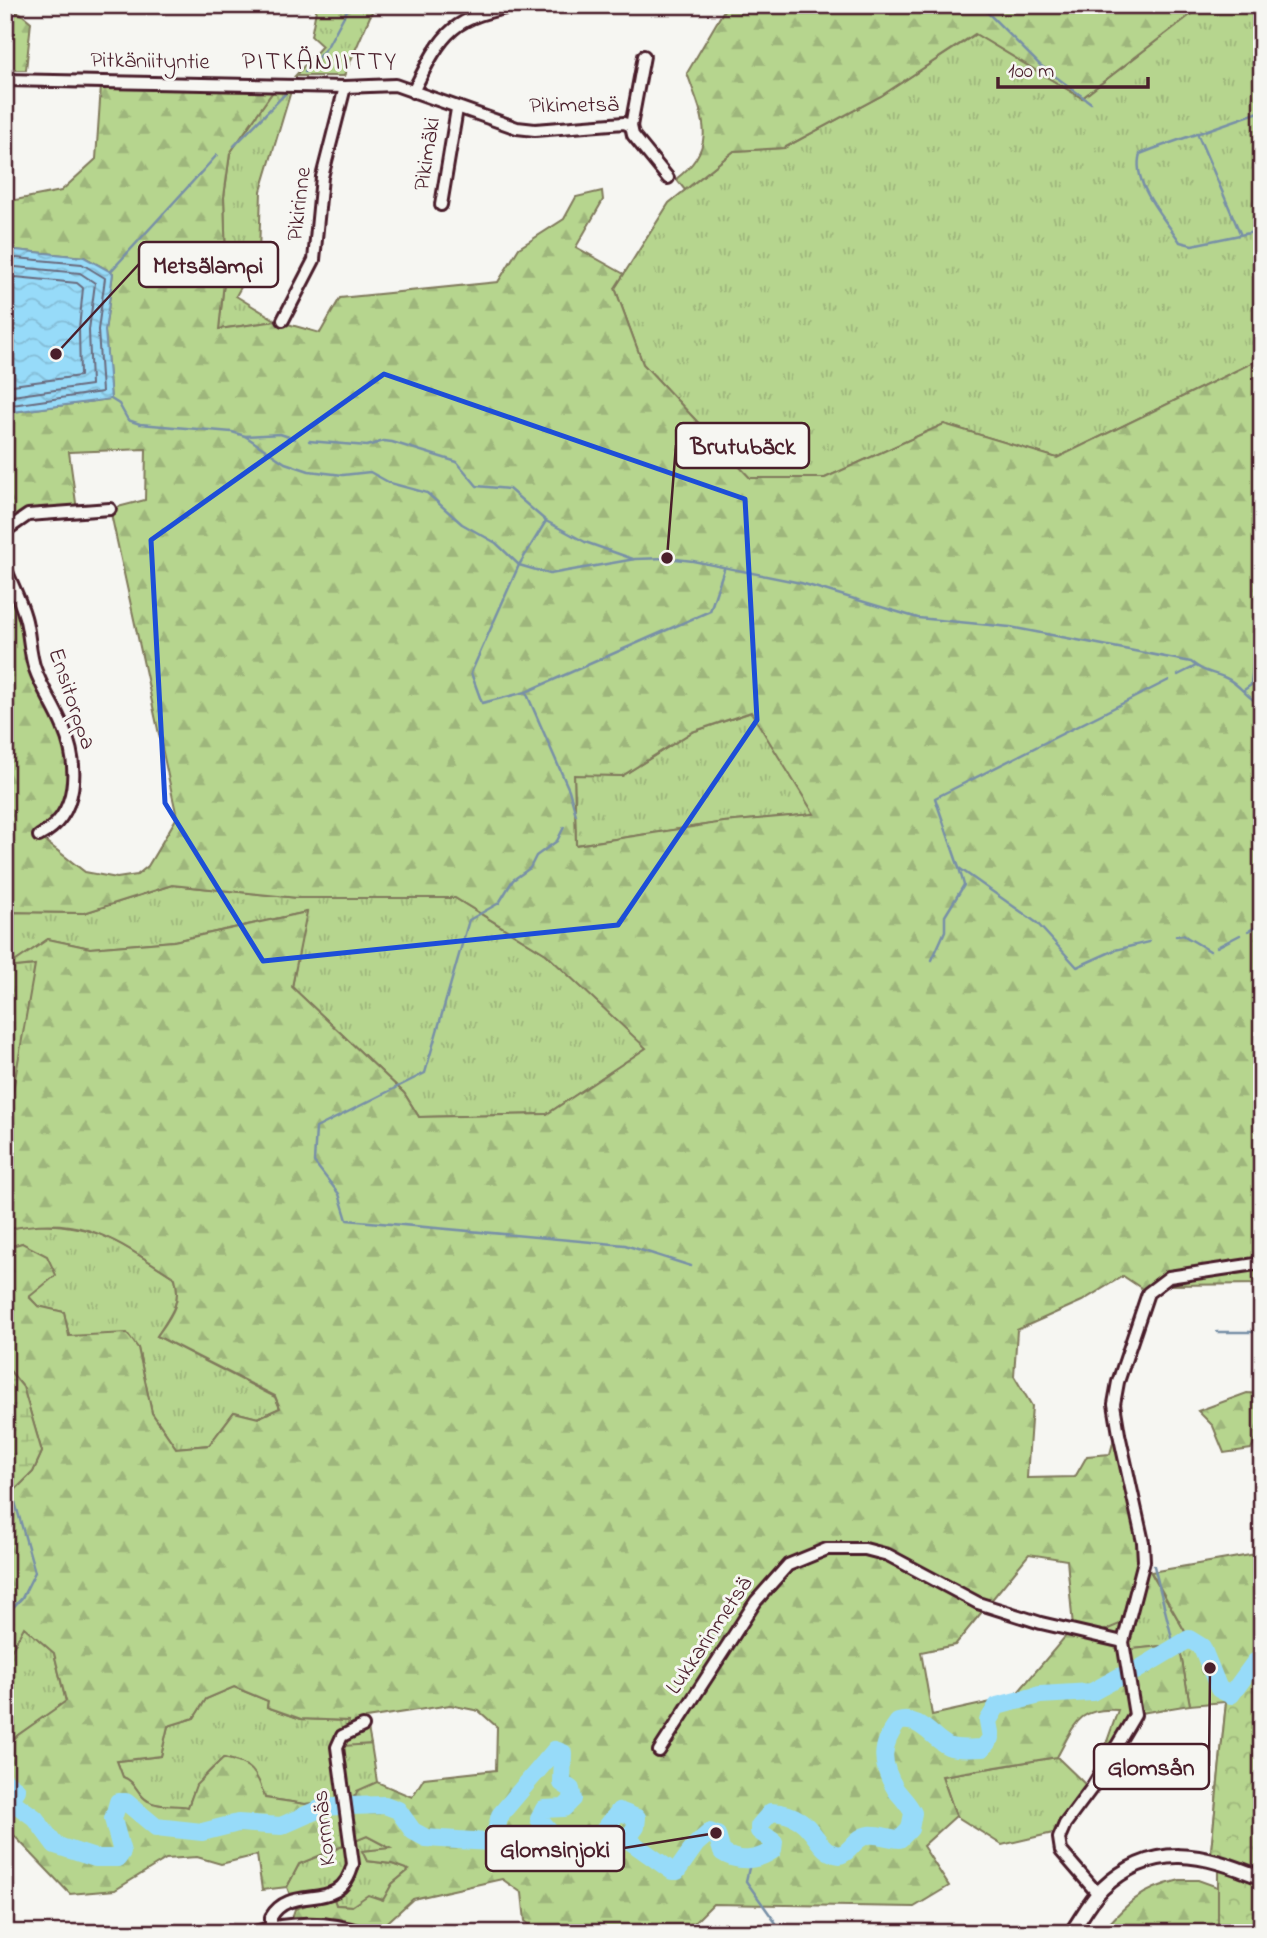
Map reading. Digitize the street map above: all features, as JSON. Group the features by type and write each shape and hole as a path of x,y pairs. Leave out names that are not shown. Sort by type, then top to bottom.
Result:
{"main road":[{"path":"1071,1933 1098,1894 1140,1863 1161,1856 1210,1859 1262,1878"},
{"path":"255,1933 271,1928 319,1925 360,1933"}],"street":[{"path":"414,92 433,53 460,22 475,15 522,5"},
{"path":"631,126 644,56"},
{"name":"Pitkäniityntie","path":"5,80 345,87 381,83 414,92 457,109"},
{"name":"Pikirinne","path":"283,320 314,260 322,177 345,87"},
{"name":"Pikimetsä","path":"457,109 517,128 550,129 624,123 631,126 633,135 668,178"},
{"name":"Pikimäki","path":"441,205 457,109"},
{"path":"5,531 28,515 110,509"},
{"name":"Ensitorppa","path":"5,567 25,617 35,670 64,729 72,759 74,783 70,800 58,821 40,836"},
{"path":"1098,1894 1061,1850 1059,1838 1065,1824 1091,1789 1135,1715 1123,1642 1144,1561 1143,1542 1114,1404 1140,1312 1149,1293 1169,1278 1262,1263"},
{"name":"Lukkarinmetsä","path":"659,1751 756,1601 788,1565 827,1549 865,1549 888,1555 978,1603 1041,1623 1123,1642"},
{"name":"Kornnäs","path":"271,1928 271,1917 284,1903 341,1890 349,1882 353,1864 337,1747 342,1736 363,1726"}],"highlighted area":[{"path":"384,374 745,499 757,720 618,925 263,961 165,803 151,540"}],"green space":[{"path":"317,5 375,5 344,76 295,76 322,46 311,36"},
{"path":"727,5 1203,5 1082,98 975,34 881,96 784,148 734,151 685,190 676,179 690,167 698,155 704,130 687,73"},
{"path":"1203,5 1262,5 1262,358 1057,458 944,424 825,478 750,478 643,364 615,288 669,203 734,151 784,148 881,96 976,34 1082,98"},
{"path":"5,10 20,13 31,22 26,70 5,70"},
{"path":"101,86 274,90 230,153 224,197 226,263 219,329 277,321 320,333 340,298 498,282 519,248 564,219 576,197 602,191 603,200 576,247 624,274 615,288 643,364 750,478 825,478 944,424 1057,458 1262,358 1262,1284 1170,1285 1147,1292 1123,1276 1082,1301 1017,1330 1014,1376 1032,1406 1027,1478 1075,1477 1087,1456 1110,1454 1115,1435 1139,1541 1137,1583 1127,1621 1101,1632 1073,1627 1067,1560 1029,1554 955,1645 921,1652 932,1715 1014,1697 1069,1632 1118,1644 1124,1650 1179,1644 1190,1705 1141,1713 1131,1711 1109,1754 1104,1750 1118,1710 1085,1715 1073,1727 1057,1757 942,1776 956,1816 923,1846 949,1886 914,1907 713,1904 692,1925 691,1933 538,1933 525,1921 522,1893 502,1879 413,1899 379,1930 324,1917 292,1918 295,1909 333,1896 336,1905 352,1906 368,1895 383,1900 392,1884 409,1870 392,1864 367,1861 362,1851 390,1848 367,1836 299,1864 287,1887 262,1890 257,1855 221,1864 197,1857 166,1859 115,1890 70,1894 5,1826 5,1748 18,1735 66,1701 54,1653 24,1627 5,1662 5,1500 33,1472 42,1452 23,1387 5,1365 5,1248 22,1243 47,1256 56,1275 29,1297 38,1306 64,1312 69,1336 127,1333 138,1348 152,1413 176,1448 209,1445 234,1412 258,1418 280,1408 275,1396 157,1336 176,1302 175,1278 114,1241 76,1227 55,1224 5,1230 5,1108 10,1108 35,965 6,968 48,939 90,948 174,941 307,912 292,987 404,1093 419,1117 547,1114 646,1048 546,954 455,898 298,898 172,885 84,913 10,912 5,916 5,567 31,656 64,729 73,792 40,837 85,872 117,878 137,875 148,866 177,817 110,509 145,500 146,449 69,452 77,510 28,515 5,531 5,413 111,399 105,331 113,273 84,257 5,249 5,202 61,191 96,159","holes":["751,712 814,814 724,822 576,845 574,775 622,776 692,732","234,1687 268,1701 267,1707 301,1719 349,1721 344,1746 371,1744 366,1718 450,1705 479,1711 497,1727 496,1770 424,1778 412,1797 377,1782 357,1791 355,1798 305,1804 265,1798 252,1770 241,1763 223,1758 196,1785 188,1807 152,1803 144,1798 131,1782 123,1777 117,1761 161,1756 168,1726 194,1718 206,1699"]},
{"path":"274,90 291,91 261,191 259,255 236,296 277,321 219,329 226,263 224,197 230,153"},
{"path":"752,712 815,814 724,822 576,845 574,774 622,776 692,732"},
{"path":"172,885 298,898 455,898 546,954 647,1048 547,1114 419,1117 404,1093 292,987 306,912 174,941 90,948 48,939 8,967 36,965 10,1109 5,1108 5,916 10,912 84,913"},
{"path":"32,1224 93,1232 124,1246 175,1278 176,1302 157,1336 275,1397 280,1408 258,1418 234,1412 209,1445 176,1448 152,1413 138,1348 69,1337 64,1312 37,1306 29,1296 22,1243 5,1248 5,1230"},
{"path":"5,1365 23,1387 42,1452 33,1472 5,1500"},
{"path":"1247,1393 1262,1394 1262,1427 1251,1449 1224,1453 1213,1426 1198,1411"},
{"path":"1262,1553 1262,1872 1211,1851 1226,1703 1151,1572"},
{"path":"1144,1561 1226,1702 1190,1705 1179,1644 1124,1650 1073,1627"},
{"path":"24,1626 54,1653 66,1702 18,1735 5,1748 5,1662"},
{"path":"1262,1659 1262,1933 1218,1933 1218,1872 1211,1851 1226,1702"},
{"path":"234,1687 268,1701 267,1707 301,1719 349,1721 345,1745 371,1744 377,1782 348,1800 305,1804 265,1798 251,1771 240,1763 224,1758 202,1780 188,1808 152,1803 123,1777 117,1761 161,1756 168,1726 194,1718 206,1699"},
{"path":"1057,1757 1088,1787 1057,1832 1002,1845 956,1816 942,1776"},
{"path":"367,1836 391,1849 363,1851 367,1861 392,1864 409,1870 392,1884 383,1901 352,1906 336,1905 333,1896 295,1909 287,1887 299,1864"},
{"path":"1180,1880 1198,1880 1262,1903 1262,1933 1101,1933 1136,1899 1155,1888"}],"water":[{"path":"5,249 84,257 113,273 105,331 111,399 5,413"}],"waterway":[{"path":"305,72 327,47 350,5"},
{"path":"984,5 986,11 1040,65 1091,103"},
{"path":"234,146 285,94"},
{"path":"1262,111 1140,154 1139,165 1145,189 1180,242 1192,245 1254,232 1262,234"},
{"path":"1197,133 1240,233"},
{"path":"111,271 217,155"},
{"path":"111,399 119,404 128,420 140,424 232,432 245,436 285,463 309,471 343,475 370,472 390,483 427,493 462,524 496,543 519,565 550,574 635,559 667,558 693,561 801,583 918,618 1010,627 1191,662 1231,681 1252,700 1262,705"},
{"path":"245,436 280,434 295,439"},
{"path":"309,441 367,446 384,441 392,442 457,462 477,486 509,489 546,521 585,542 633,559"},
{"path":"526,692 482,703 471,673 519,565 546,521"},
{"path":"576,815 569,790 526,692 710,611 724,569"},
{"path":"1244,690 1251,685 1255,647 1262,629"},
{"path":"1178,675 1196,666"},
{"path":"1149,942 1115,950 1077,967 1037,923 959,868 935,798 1169,680"},
{"path":"564,827 557,841 536,856 530,868 513,880 499,903 469,920 425,1073 316,1128 314,1162 339,1194 347,1220 625,1245 691,1266"},
{"path":"932,960 945,931 945,916 964,885 959,868"},
{"path":"1248,931 1262,924"},
{"path":"1176,936 1183,935 1210,951"},
{"path":"1217,947 1240,935"},
{"path":"1217,1332 1262,1332"},
{"path":"5,1467 35,1572 22,1598 5,1616"},
{"path":"1154,1566 1174,1646"},
{"path":"1132,1673 1189,1639 1202,1647 1219,1689 1231,1695 1255,1662 1262,1657"},
{"path":"349,1806 385,1805 398,1810 413,1831 426,1838 489,1842 494,1838 500,1815 555,1750 563,1753 562,1783 571,1789 573,1799 564,1808 544,1809 539,1819 566,1847 584,1857 602,1856 601,1834 619,1811 637,1818 636,1827 629,1836 631,1842 672,1871 677,1871 696,1844 710,1832 717,1835 722,1852 728,1856 748,1859 767,1854 773,1850 774,1842 759,1831 759,1826 771,1812 798,1819 824,1847 840,1855 867,1835 900,1839 910,1829 913,1813 896,1790 887,1771 884,1755 888,1739 898,1722 919,1724 948,1746 983,1748 991,1738 988,1721 997,1706 1040,1695 1092,1692 1121,1676"},
{"path":"5,1781 17,1790 10,1800 35,1818 55,1845 95,1858 118,1858 122,1852 113,1819 118,1802 126,1802 156,1827 202,1832 238,1823 281,1826 324,1807 340,1806"},
{"path":"751,1859 746,1881 783,1933"}],"place":[{"name":"Metsälampi","path":"56,354"},
{"name":"Brutubäck","path":"667,558"},
{"name":"Glomsån","path":"1210,1668"},
{"name":"Glomsinjoki","path":"716,1833"}],"district":[{"name":"PITKÄNIITTY","path":"320,63"}]}
